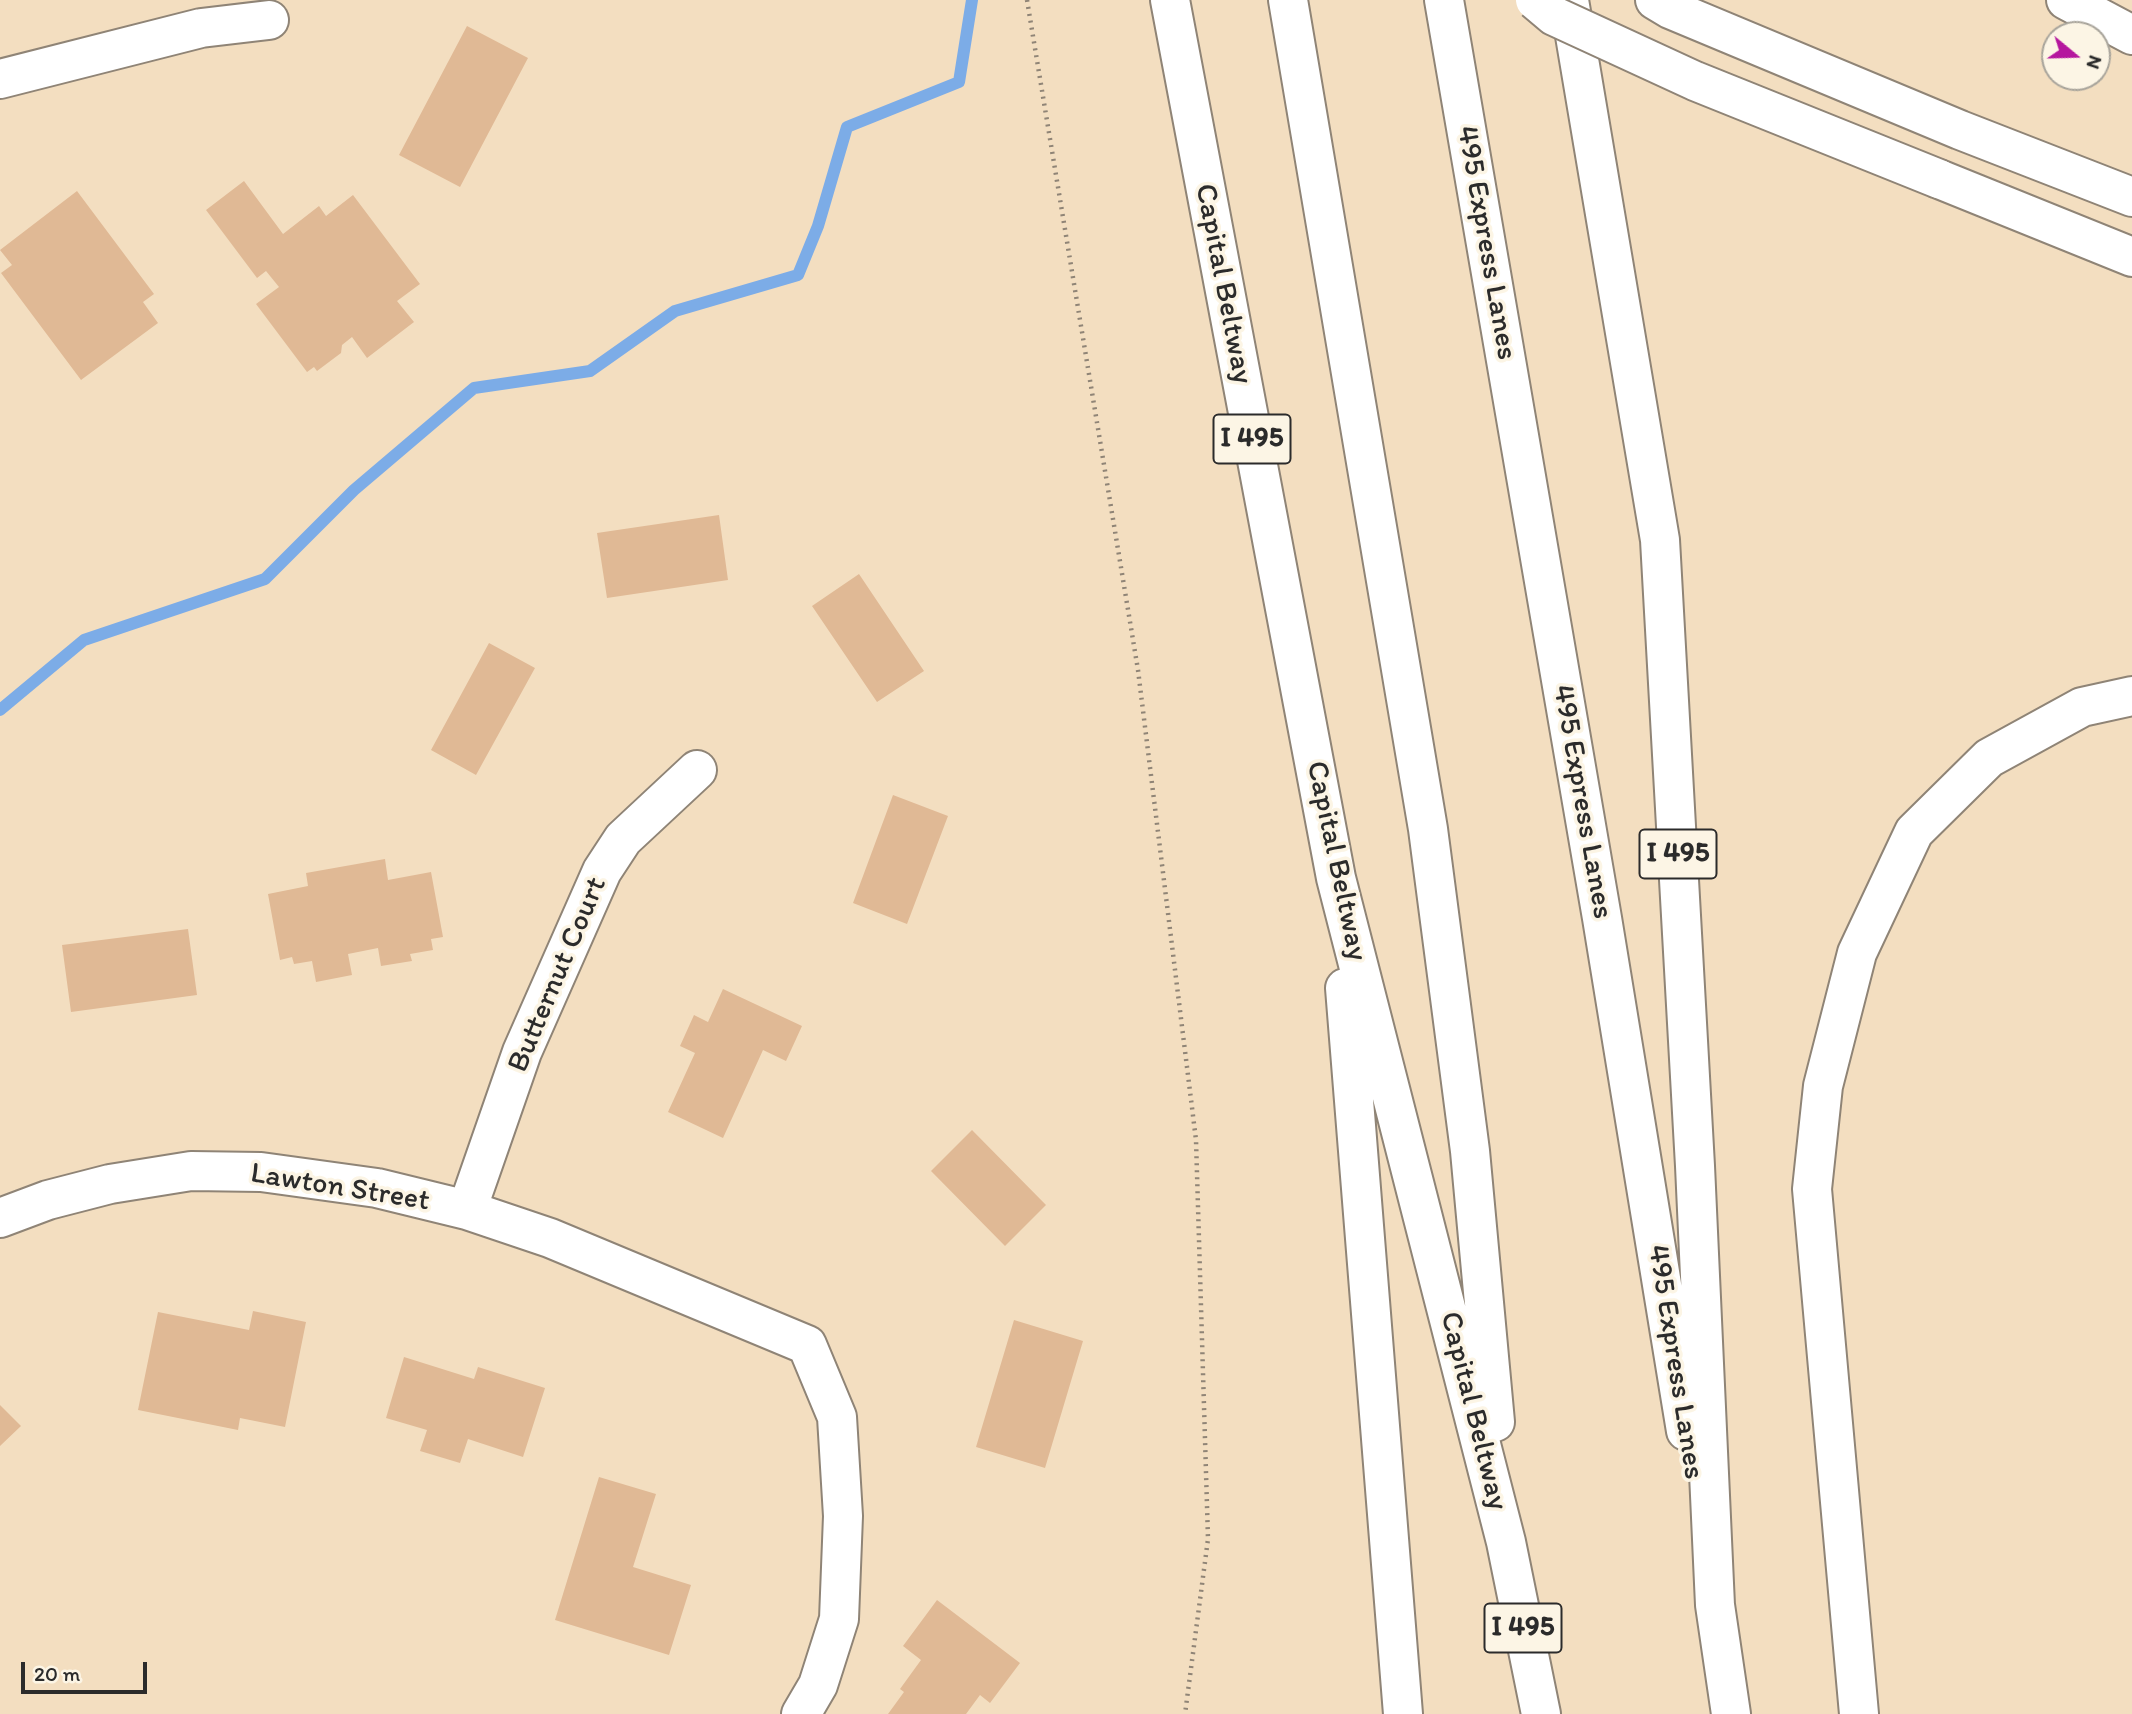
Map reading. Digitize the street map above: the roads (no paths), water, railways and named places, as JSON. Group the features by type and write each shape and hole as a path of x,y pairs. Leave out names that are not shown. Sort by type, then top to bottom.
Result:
{"main road":[{"name":"Capital Beltway","path":"1170,0 1336,878 1506,1542 1541,1714"},
{"path":"1288,0 1428,829 1470,1151 1506,1542"},
{"name":"495 Express Lanes","path":"1444,0 1602,918 1715,1605"},
{"path":"1535,0 1555,16 1695,82 2132,257"},
{"name":"I 495","path":"1569,0 1660,540 1695,1152 1715,1605 1731,1714"},
{"path":"1655,0 1670,9 1960,130 2132,197"},
{"path":"2066,0 2132,35"},
{"path":"0,79 201,28 269,20"},
{"path":"1859,1714 1812,1189 1823,1086 1857,953 1914,832 1989,758 2082,706 2132,696"},
{"name":"Butternut Court","path":"467,1210 522,1052 602,871 623,839 697,770"},
{"path":"1336,878 1403,1714"},
{"name":"Lawton Street","path":"0,1218 48,1200 98,1187 191,1171 261,1172 364,1186 467,1210 550,1238 807,1345 837,1417 843,1516 839,1619 818,1685 801,1714"}],"waterway":[{"path":"0,710 84,640 265,579 354,490 474,388 590,371 675,311 798,275 818,226 847,127 959,82 972,0"}]}
